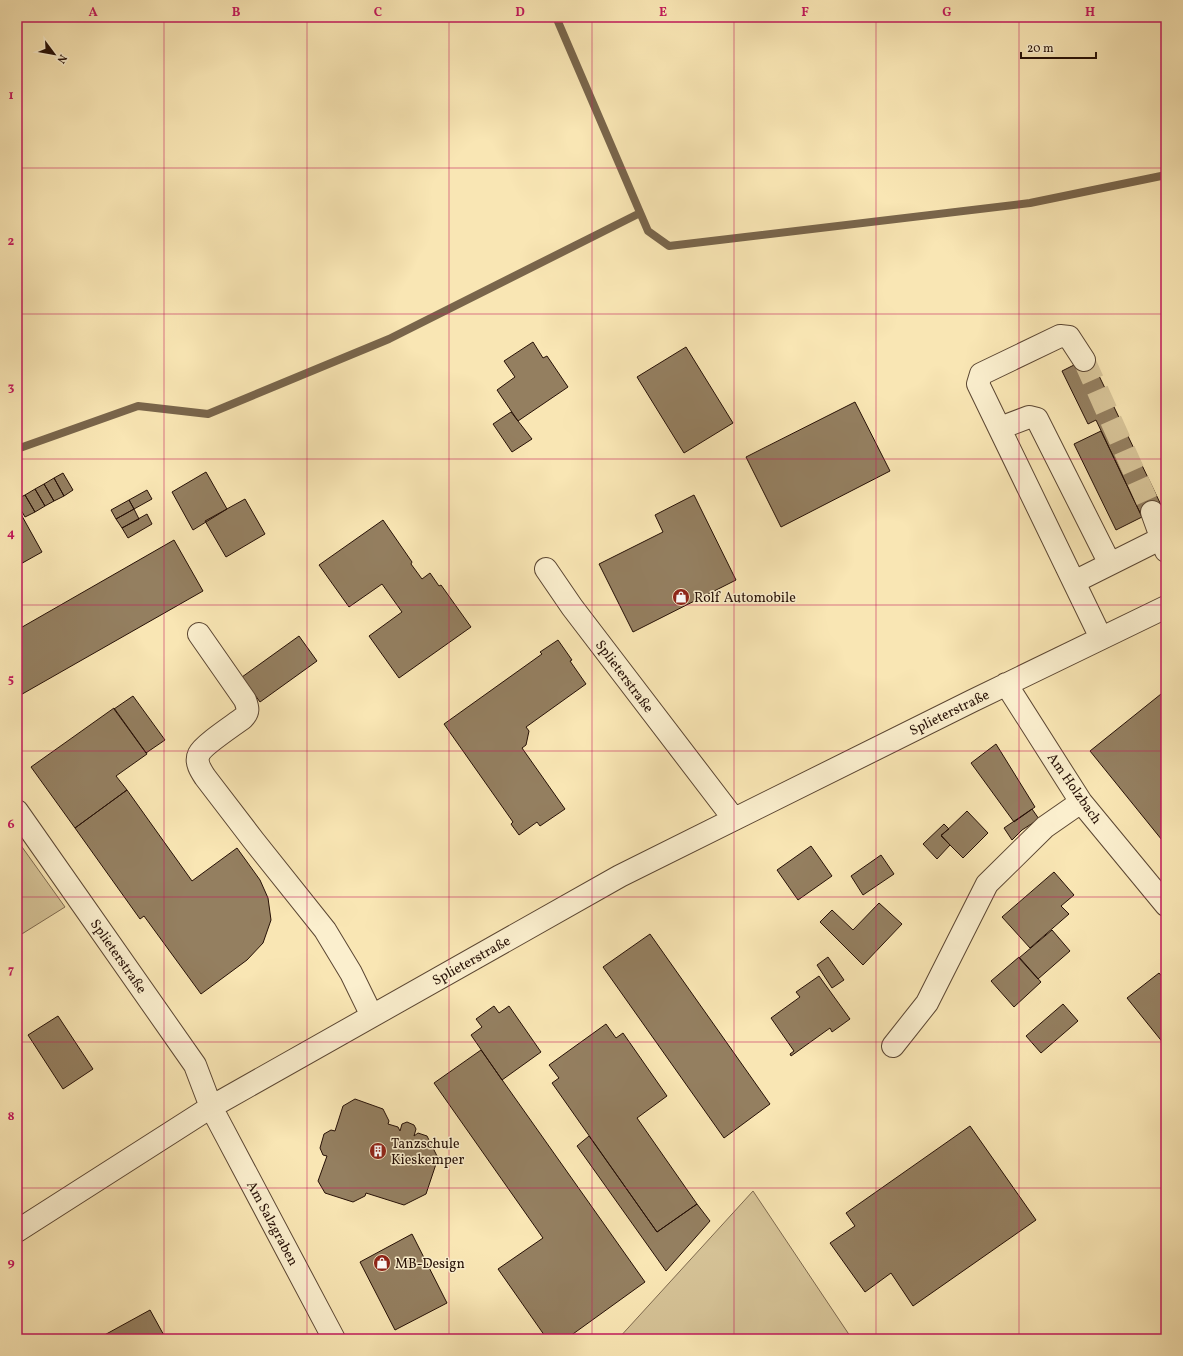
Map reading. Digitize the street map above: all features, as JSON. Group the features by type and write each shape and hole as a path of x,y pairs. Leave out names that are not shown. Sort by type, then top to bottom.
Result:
{"street":[{"path":"1084,360 1070,338 1060,336 981,374 978,384 1101,638"},
{"path":"1000,428 1029,416 1037,419 1110,564"},
{"path":"1074,582 1110,564 1164,544 1152,512"},
{"name":"Splieterstraße","path":"546,569 572,607 734,820"},
{"name":"Splieterstraße","path":"17,1231 211,1107 620,876 1006,684 1166,607"},
{"path":"199,634 245,700 248,708 243,718 199,753 199,767 254,841 325,930 350,973 372,1016"},
{"name":"Am Holzbach","path":"1006,684 1080,802 1166,905"},
{"path":"893,1046 927,1003 987,884 1045,826 1080,802"},
{"name":"Splieterstraße","path":"17,811 195,1065 211,1107"},
{"name":"Am Salzgraben","path":"211,1107 334,1339"}],"shaded area":[{"path":"17,840 65,907 17,937"},
{"path":"753,1191 852,1339 618,1339"}],"building":[{"path":"533,342 543,358 547,356 568,387 518,421 497,390 515,377 504,361"},
{"path":"686,347 733,423 684,453 637,377"},
{"path":"1090,357 1162,507 1142,517 1096,420 1088,424 1062,371"},
{"path":"855,402 890,471 781,527 746,457"},
{"path":"511,412 532,439 512,452 493,424"},
{"path":"1101,431 1142,517 1116,530 1074,444"},
{"path":"206,472 227,509 193,530 172,492"},
{"path":"63,473 73,490 64,496 54,478"},
{"path":"54,478 64,496 54,501 44,484"},
{"path":"44,484 54,501 45,506 35,489"},
{"path":"35,489 45,506 35,512 25,495"},
{"path":"147,490 152,499 134,509 129,500"},
{"path":"25,495 35,512 25,517 17,503 17,499"},
{"path":"694,495 736,580 633,632 599,564 663,532 655,515"},
{"path":"245,499 265,534 226,557 205,521"},
{"path":"129,500 134,509 116,519 111,510"},
{"path":"17,507 42,552 17,566"},
{"path":"134,509 139,519 122,528 116,519"},
{"path":"147,514 152,524 128,538 122,528"},
{"path":"383,520 422,579 430,573 439,586 441,585 471,627 399,678 369,636 402,612 382,584 349,607 319,565"},
{"path":"174,540 203,591 17,697 17,630"},
{"path":"299,636 317,661 260,702 242,677"},
{"path":"558,640 586,684 526,727 529,731 526,745 522,748 565,809 540,826 537,822 519,835 511,824 513,822 444,724 542,654 540,652"},
{"path":"1166,690 1166,845 1090,751"},
{"path":"133,696 165,740 146,753 114,709"},
{"path":"114,708 147,754 116,776 127,790 75,828 31,767"},
{"path":"996,744 1035,807 1014,822 971,763"},
{"path":"127,790 192,881 237,848 260,880 268,898 271,920 263,943 247,960 201,994 144,916 140,919 75,828"},
{"path":"1032,809 1039,819 1022,830 1012,840 1004,828"},
{"path":"967,811 988,833 963,858 941,836"},
{"path":"944,824 949,829 941,835 950,845 937,859 923,844"},
{"path":"811,846 832,876 798,900 777,870"},
{"path":"881,855 894,874 863,895 851,876"},
{"path":"1054,872 1074,895 1061,906 1069,914 1030,948 1002,917"},
{"path":"879,903 902,924 863,965 820,922 832,910 853,930"},
{"path":"1052,930 1070,951 1038,979 1019,958"},
{"path":"650,934 770,1104 724,1138 603,967"},
{"path":"828,957 844,980 832,988 817,965"},
{"path":"1019,957 1041,982 1014,1007 991,981"},
{"path":"1159,973 1166,981 1166,1043 1164,1044 1127,998"},
{"path":"819,976 850,1019 832,1032 830,1028 791,1056 790,1054 794,1051 771,1018 800,997 796,992"},
{"path":"1063,1004 1078,1021 1041,1053 1026,1036"},
{"path":"494,1006 499,1013 509,1006 541,1052 502,1080 471,1035 482,1027 476,1019"},
{"path":"58,1016 93,1069 63,1089 28,1035"},
{"path":"606,1024 616,1038 623,1033 667,1096 637,1118 697,1204 657,1232 552,1083 559,1078 549,1065"},
{"path":"481,1050 645,1282 566,1339 547,1339 498,1269 543,1238 434,1083"},
{"name":"Tanzschule Kieskemper","path":"355,1099 383,1109 389,1121 388,1124 398,1127 400,1131 402,1124 407,1122 414,1125 416,1129 414,1136 418,1133 427,1136 438,1158 426,1194 404,1205 366,1193 365,1196 353,1202 325,1193 318,1181 327,1156 323,1155 320,1148 324,1134 331,1130 335,1131 343,1106"},
{"path":"970,1126 1036,1220 913,1306 891,1273 865,1292 830,1243 855,1226 846,1213"},
{"path":"589,1136 657,1232 697,1204 710,1221 666,1271 577,1146"},
{"path":"412,1234 447,1303 395,1330 360,1262"},
{"path":"150,1310 166,1339 99,1338"}],"waterway":[{"path":"556,17 648,231 669,246 1030,203 1166,175"},
{"path":"17,449 138,406 208,414 389,339 640,213"}],"tunnel":[{"path":"1084,360 1152,512"}],"place":[{"name":"Rolf Automobile","path":"681,597"},
{"name":"Tanzschule Kieskemper","path":"378,1151"},
{"name":"MB-Design","path":"382,1263"}]}
